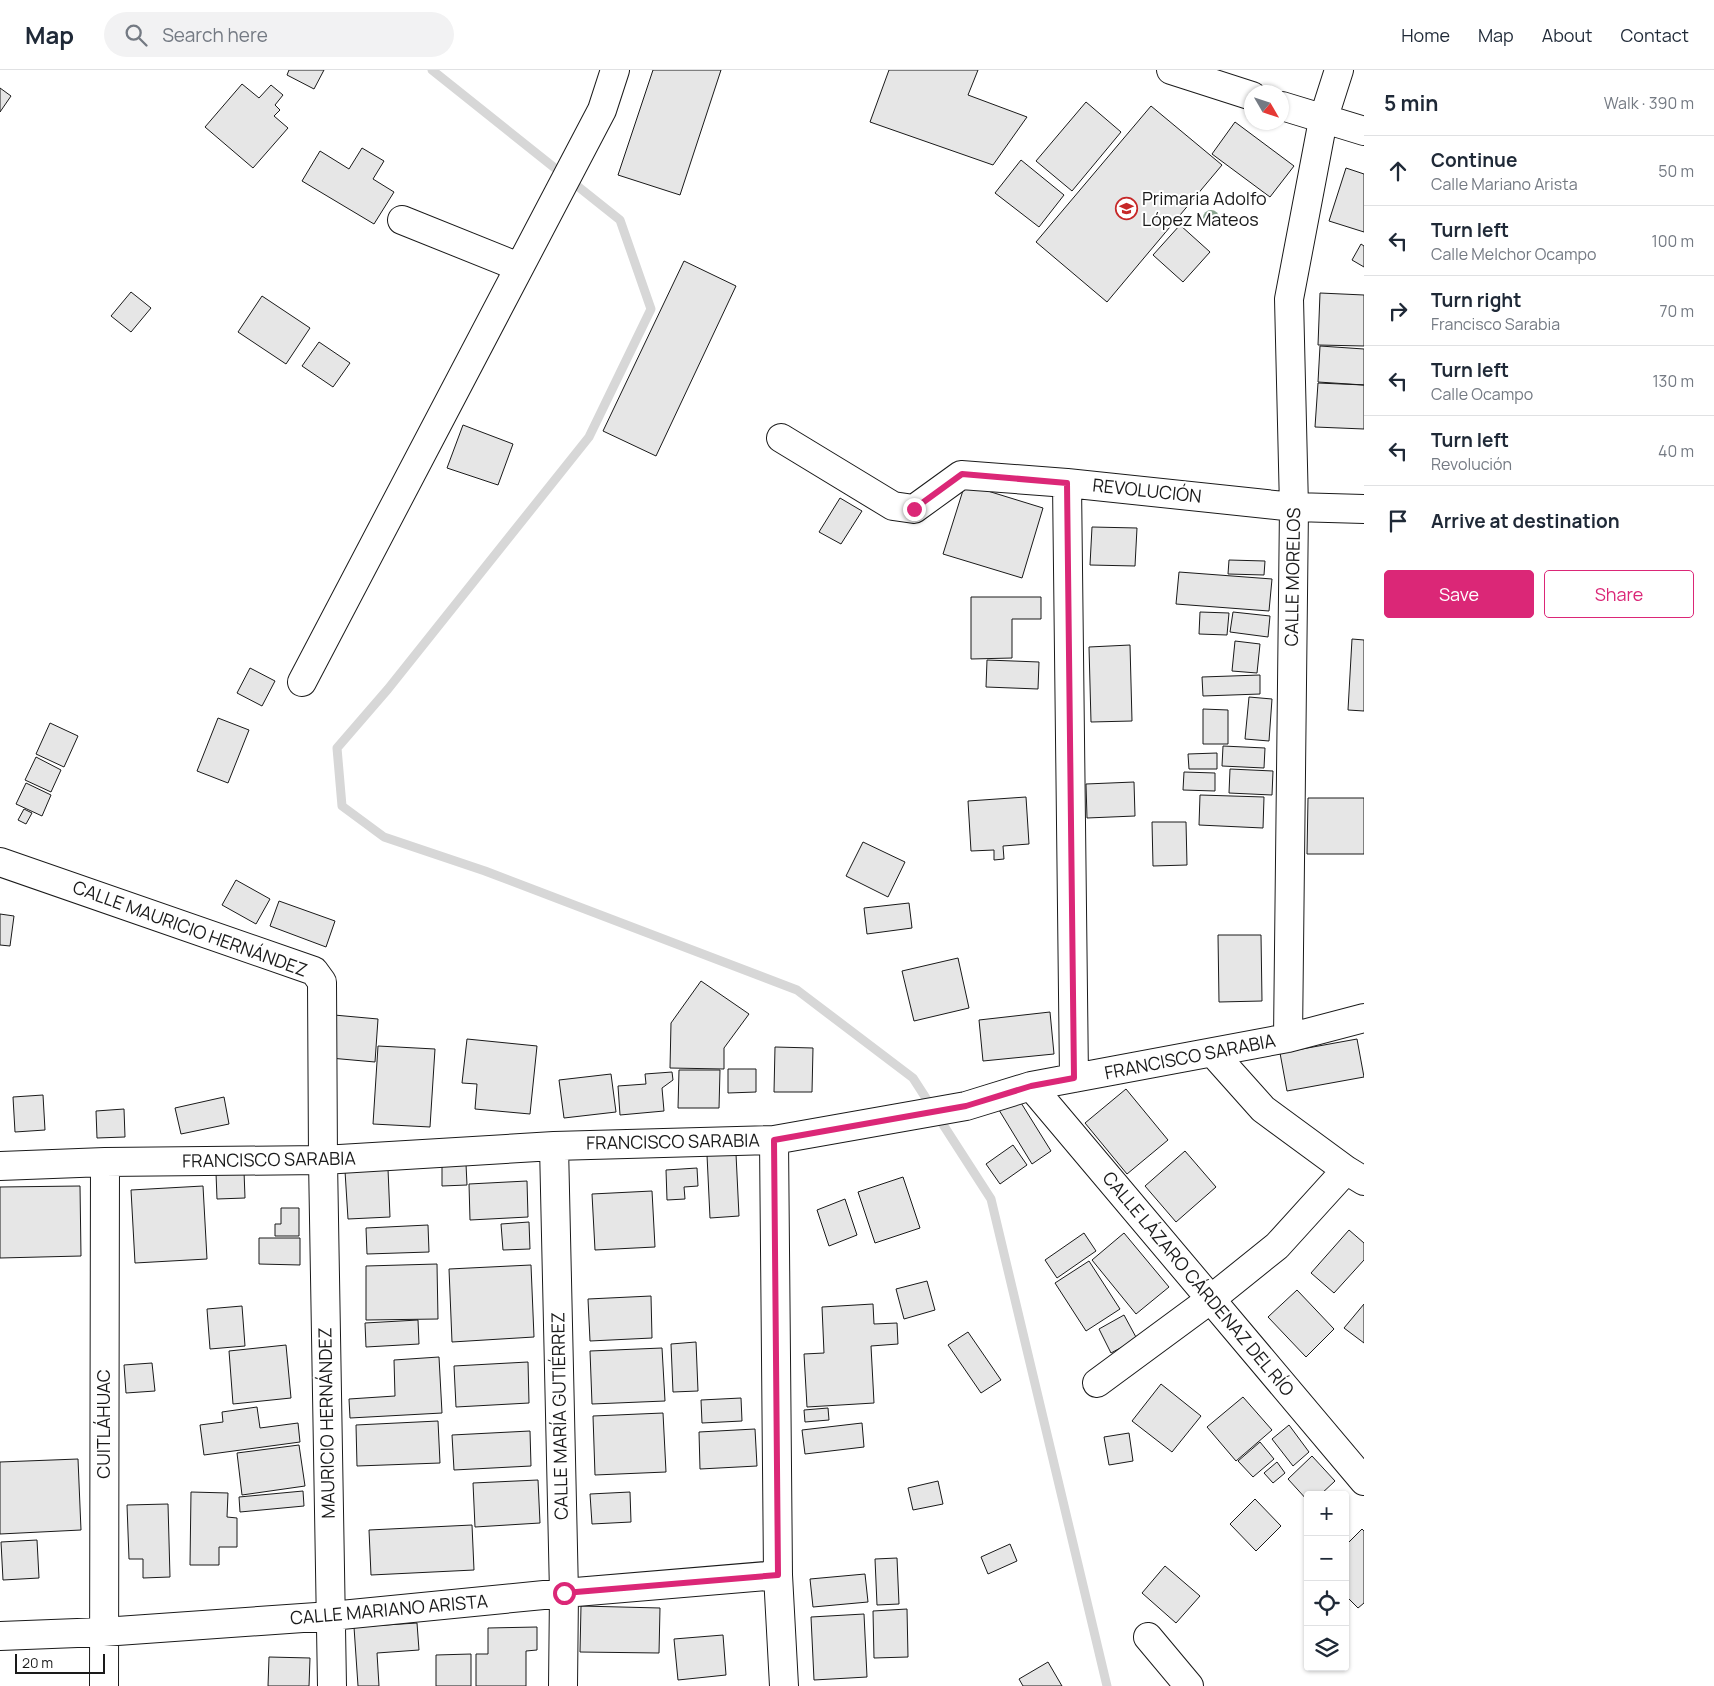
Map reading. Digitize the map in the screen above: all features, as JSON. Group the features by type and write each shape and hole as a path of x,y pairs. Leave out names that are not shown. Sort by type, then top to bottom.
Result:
{"street":[{"path":"302,682 602,110 614,70"},
{"path":"1171,70 1244,93"},
{"name":"CALLE MORELOS","path":"1288,1038 1294,506 1289,300 1323,120 1339,70"},
{"path":"1289,108 1364,132"},
{"path":"402,220 519,267"},
{"name":"REVOLUCIÓN","path":"781,438 893,506 914,509 962,474 1294,506 1364,509"},
{"path":"1067,483 1074,1078"},
{"name":"CALLE MAURICIO HERNÁNDEZ","path":"0,862 314,972 322,982 323,1160"},
{"name":"FRANCISCO SARABIA","path":"0,1166 105,1162 323,1160 554,1146 774,1140 966,1106 1031,1086 1288,1038 1364,1018"},
{"path":"1097,1383 1211,1299 1277,1246 1355,1176 1263,1109 1213,1053"},
{"name":"CALLE LÁZARO CÁRDENAZ DEL RÍO","path":"1031,1086 1364,1481"},
{"path":"774,1140 778,1575 784,1686"},
{"name":"CALLE MARÍA GUTIÉRREZ","path":"554,1146 564,1593 563,1686"},
{"name":"MAURICIO HERNÁNDEZ","path":"323,1160 332,1686"},
{"name":"CUITLÁHUAC","path":"104,1686 105,1162"},
{"name":"CALLE MARIANO ARISTA","path":"0,1636 103,1632 331,1616 564,1593 778,1575"},
{"path":"1148,1638 1189,1686"}],"building":[{"path":"289,70 324,70 314,89 287,75"},
{"path":"653,70 721,70 680,195 618,175"},
{"path":"889,70 978,70 968,95 1027,117 993,165 870,122"},
{"path":"242,84 259,98 271,85 283,95 275,105 280,110 274,116 288,128 253,168 205,127"},
{"path":"0,88 11,96 0,112"},
{"path":"1086,102 1121,132 1072,191 1036,161"},
{"path":"1151,106 1222,165 1107,302 1036,242"},
{"path":"1235,122 1294,166 1270,197 1212,154"},
{"path":"362,148 384,161 373,179 394,192 374,224 302,181 320,151 349,169"},
{"path":"1021,160 1064,195 1039,227 995,193"},
{"path":"1346,168 1364,174 1364,232 1329,221"},
{"path":"1180,225 1210,252 1183,282 1153,255"},
{"path":"1361,244 1364,246 1364,267 1352,260"},
{"path":"684,261 736,286 656,456 603,431"},
{"path":"131,292 151,308 131,332 111,316"},
{"path":"1320,293 1364,295 1364,346 1318,345"},
{"path":"262,296 310,328 286,364 238,332"},
{"path":"319,342 350,363 333,387 302,366"},
{"path":"1320,346 1364,349 1364,385 1318,382"},
{"path":"1318,383 1364,385 1364,429 1315,427"},
{"path":"463,425 513,444 498,485 447,468"},
{"path":"965,484 1043,508 1022,578 943,554"},
{"path":"840,498 862,511 841,544 819,532"},
{"path":"1092,527 1137,528 1135,566 1090,565"},
{"path":"1229,560 1265,561 1264,575 1228,574"},
{"path":"1179,572 1272,579 1269,611 1176,604"},
{"path":"971,597 1041,597 1041,619 1012,619 1012,658 971,659"},
{"path":"1200,612 1229,613 1227,635 1199,634"},
{"path":"1233,612 1270,616 1268,637 1230,632"},
{"path":"1352,639 1364,640 1364,711 1348,710"},
{"path":"1235,641 1260,644 1257,673 1232,671"},
{"path":"1130,645 1132,721 1091,722 1089,647"},
{"path":"987,660 1039,662 1038,689 986,687"},
{"path":"250,668 275,681 262,706 237,693"},
{"path":"1260,675 1260,694 1203,696 1202,677"},
{"path":"1249,697 1272,699 1269,741 1245,739"},
{"path":"1203,709 1228,710 1228,744 1203,744"},
{"path":"218,718 249,730 228,783 197,771"},
{"path":"50,723 78,736 64,767 36,754"},
{"path":"1223,746 1265,748 1264,768 1222,766"},
{"path":"1217,753 1217,769 1189,769 1188,754"},
{"path":"36,757 61,770 51,792 25,780"},
{"path":"1230,769 1273,771 1272,795 1229,793"},
{"path":"1184,772 1215,773 1215,791 1183,790"},
{"path":"1134,782 1135,816 1087,818 1086,784"},
{"path":"26,783 51,795 42,816 16,804"},
{"path":"1200,795 1264,797 1263,828 1199,825"},
{"path":"1026,797 1029,844 1003,846 1004,859 994,860 994,850 971,851 968,801"},
{"path":"1308,798 1364,798 1364,854 1307,854"},
{"path":"24,809 32,813 26,824 18,820"},
{"path":"1152,822 1186,822 1187,865 1153,866"},
{"path":"863,842 905,862 888,897 846,876"},
{"path":"236,880 270,899 256,924 222,905"},
{"path":"279,901 335,921 326,947 270,926"},
{"path":"909,903 912,928 867,934 864,908"},
{"path":"0,914 14,916 10,946 0,945"},
{"path":"1218,935 1261,935 1262,1001 1219,1002"},
{"path":"958,958 969,1008 914,1021 902,971"},
{"path":"701,981 749,1014 724,1048 724,1069 670,1068 671,1023"},
{"path":"1050,1012 1054,1054 983,1061 979,1020"},
{"path":"334,1015 378,1019 375,1062 330,1058"},
{"path":"467,1039 537,1046 530,1114 475,1109 477,1084 462,1083"},
{"path":"1357,1039 1364,1077 1287,1091 1280,1053"},
{"path":"378,1046 435,1049 430,1127 373,1124"},
{"path":"775,1047 813,1048 812,1092 774,1092"},
{"path":"728,1069 756,1069 756,1092 728,1093"},
{"path":"679,1070 720,1070 719,1108 678,1108"},
{"path":"672,1072 673,1080 662,1088 664,1111 620,1115 618,1086 646,1084 645,1074"},
{"path":"611,1074 616,1112 564,1118 559,1080"},
{"path":"1126,1089 1168,1140 1127,1174 1085,1123"},
{"path":"43,1095 45,1130 15,1132 13,1097"},
{"path":"224,1097 229,1124 181,1134 175,1108"},
{"path":"1018,1098 1051,1151 1032,1164 999,1110"},
{"path":"124,1109 125,1137 97,1138 96,1111"},
{"path":"1013,1145 1027,1165 1000,1184 986,1164"},
{"path":"1185,1151 1216,1187 1176,1222 1145,1186"},
{"path":"736,1154 739,1216 710,1218 707,1155"},
{"path":"466,1164 467,1185 442,1186 442,1166"},
{"path":"697,1168 698,1186 684,1187 685,1199 667,1200 666,1170"},
{"path":"388,1169 390,1217 348,1219 345,1171"},
{"path":"244,1171 245,1198 217,1199 216,1173"},
{"path":"903,1177 920,1228 875,1243 858,1192"},
{"path":"527,1181 528,1217 470,1220 469,1184"},
{"path":"80,1186 81,1256 0,1258 0,1187"},
{"path":"203,1186 207,1259 135,1263 131,1190"},
{"path":"652,1191 655,1247 595,1250 592,1194"},
{"path":"845,1199 857,1235 829,1246 817,1210"},
{"path":"281,1208 299,1208 299,1236 275,1236 275,1224 281,1224"},
{"path":"529,1222 530,1249 503,1250 501,1224"},
{"path":"428,1225 429,1252 367,1254 366,1228"},
{"path":"1349,1230 1364,1243 1364,1260 1334,1293 1311,1273"},
{"path":"1084,1233 1096,1251 1057,1278 1045,1260"},
{"path":"1124,1233 1169,1287 1136,1314 1092,1260"},
{"path":"259,1238 300,1238 300,1265 259,1264"},
{"path":"1089,1261 1120,1309 1086,1331 1055,1283"},
{"path":"437,1264 438,1319 366,1320 366,1266"},
{"path":"531,1265 534,1337 452,1342 449,1269"},
{"path":"927,1281 935,1310 904,1319 896,1289"},
{"path":"1297,1290 1334,1329 1306,1357 1268,1317"},
{"path":"651,1296 652,1338 590,1341 588,1299"},
{"path":"873,1304 874,1324 897,1323 898,1344 871,1346 874,1403 807,1407 804,1354 824,1353 822,1307"},
{"path":"1364,1304 1364,1343 1344,1328"},
{"path":"242,1306 245,1346 210,1349 207,1309"},
{"path":"1124,1315 1137,1339 1111,1353 1099,1329"},
{"path":"418,1320 419,1344 366,1347 365,1323"},
{"path":"968,1332 1001,1380 981,1393 948,1345"},
{"path":"696,1342 698,1391 673,1392 671,1344"},
{"path":"286,1345 291,1398 233,1404 229,1351"},
{"path":"662,1348 665,1401 592,1404 590,1351"},
{"path":"439,1357 442,1413 350,1418 349,1399 395,1396 394,1360"},
{"path":"528,1362 529,1403 456,1407 454,1366"},
{"path":"152,1363 155,1391 126,1393 124,1365"},
{"path":"1161,1384 1201,1416 1172,1452 1132,1421"},
{"path":"1243,1397 1272,1430 1236,1461 1207,1427"},
{"path":"741,1398 742,1421 702,1423 701,1400"},
{"path":"257,1407 260,1428 298,1423 300,1442 204,1455 200,1425 223,1422 222,1412"},
{"path":"828,1408 829,1420 805,1422 804,1410"},
{"path":"663,1413 666,1472 595,1475 593,1416"},
{"path":"438,1421 440,1463 357,1466 356,1425"},
{"path":"862,1423 864,1447 805,1454 802,1430"},
{"path":"1289,1425 1309,1452 1293,1466 1272,1439"},
{"path":"755,1429 757,1466 700,1469 699,1432"},
{"path":"530,1431 531,1466 454,1470 452,1435"},
{"path":"1129,1433 1133,1461 1109,1465 1104,1437"},
{"path":"1260,1442 1274,1459 1253,1477 1238,1461"},
{"path":"299,1445 305,1486 242,1495 237,1453"},
{"path":"1312,1456 1335,1481 1324,1491 1304,1491 1304,1497 1288,1479"},
{"path":"78,1459 81,1530 0,1534 0,1462"},
{"path":"1277,1462 1285,1473 1273,1483 1264,1473"},
{"path":"538,1480 540,1523 475,1527 473,1483"},
{"path":"938,1481 943,1504 913,1510 908,1488"},
{"path":"303,1491 304,1506 240,1512 239,1497"},
{"path":"191,1492 228,1493 227,1517 237,1518 237,1547 219,1547 219,1565 190,1565"},
{"path":"630,1492 631,1522 592,1524 590,1494"},
{"path":"1255,1499 1281,1526 1256,1551 1230,1524"},
{"path":"168,1504 170,1577 143,1578 143,1559 129,1559 127,1505"},
{"path":"472,1525 474,1570 371,1575 369,1530"},
{"path":"1362,1529 1364,1531 1364,1603 1358,1608 1349,1599 1349,1542"},
{"path":"37,1540 39,1578 3,1580 1,1542"},
{"path":"1010,1544 1017,1561 988,1574 981,1557"},
{"path":"897,1558 899,1604 877,1605 875,1559"},
{"path":"1165,1566 1200,1596 1176,1623 1142,1593"},
{"path":"865,1574 868,1602 813,1607 810,1579"},
{"path":"581,1606 660,1608 659,1653 580,1652"},
{"path":"907,1609 908,1657 874,1658 873,1611"},
{"path":"864,1614 867,1677 814,1680 811,1617"},
{"path":"417,1623 419,1650 377,1653 379,1686 358,1686 354,1627"},
{"path":"537,1627 537,1650 526,1651 526,1686 476,1686 476,1654 488,1654 488,1628"},
{"path":"723,1635 726,1675 678,1680 674,1639"},
{"path":"471,1654 471,1686 436,1686 436,1655"},
{"path":"269,1657 310,1658 309,1686 268,1686"},
{"path":"1048,1662 1062,1686 1023,1686 1019,1679"}],"waterway":[{"path":"432,70 620,220 651,309 589,437 388,689 337,748 342,806 384,837 485,871 797,990 913,1078 991,1199 1107,1686"}],"place":[{"name":"Primaria Adolfo López Mateos","path":"1126,209"}],"route":[{"path":"564,1593 778,1575 774,1140 966,1106 1031,1086 1074,1078 1067,483 962,474 914,509"}]}
